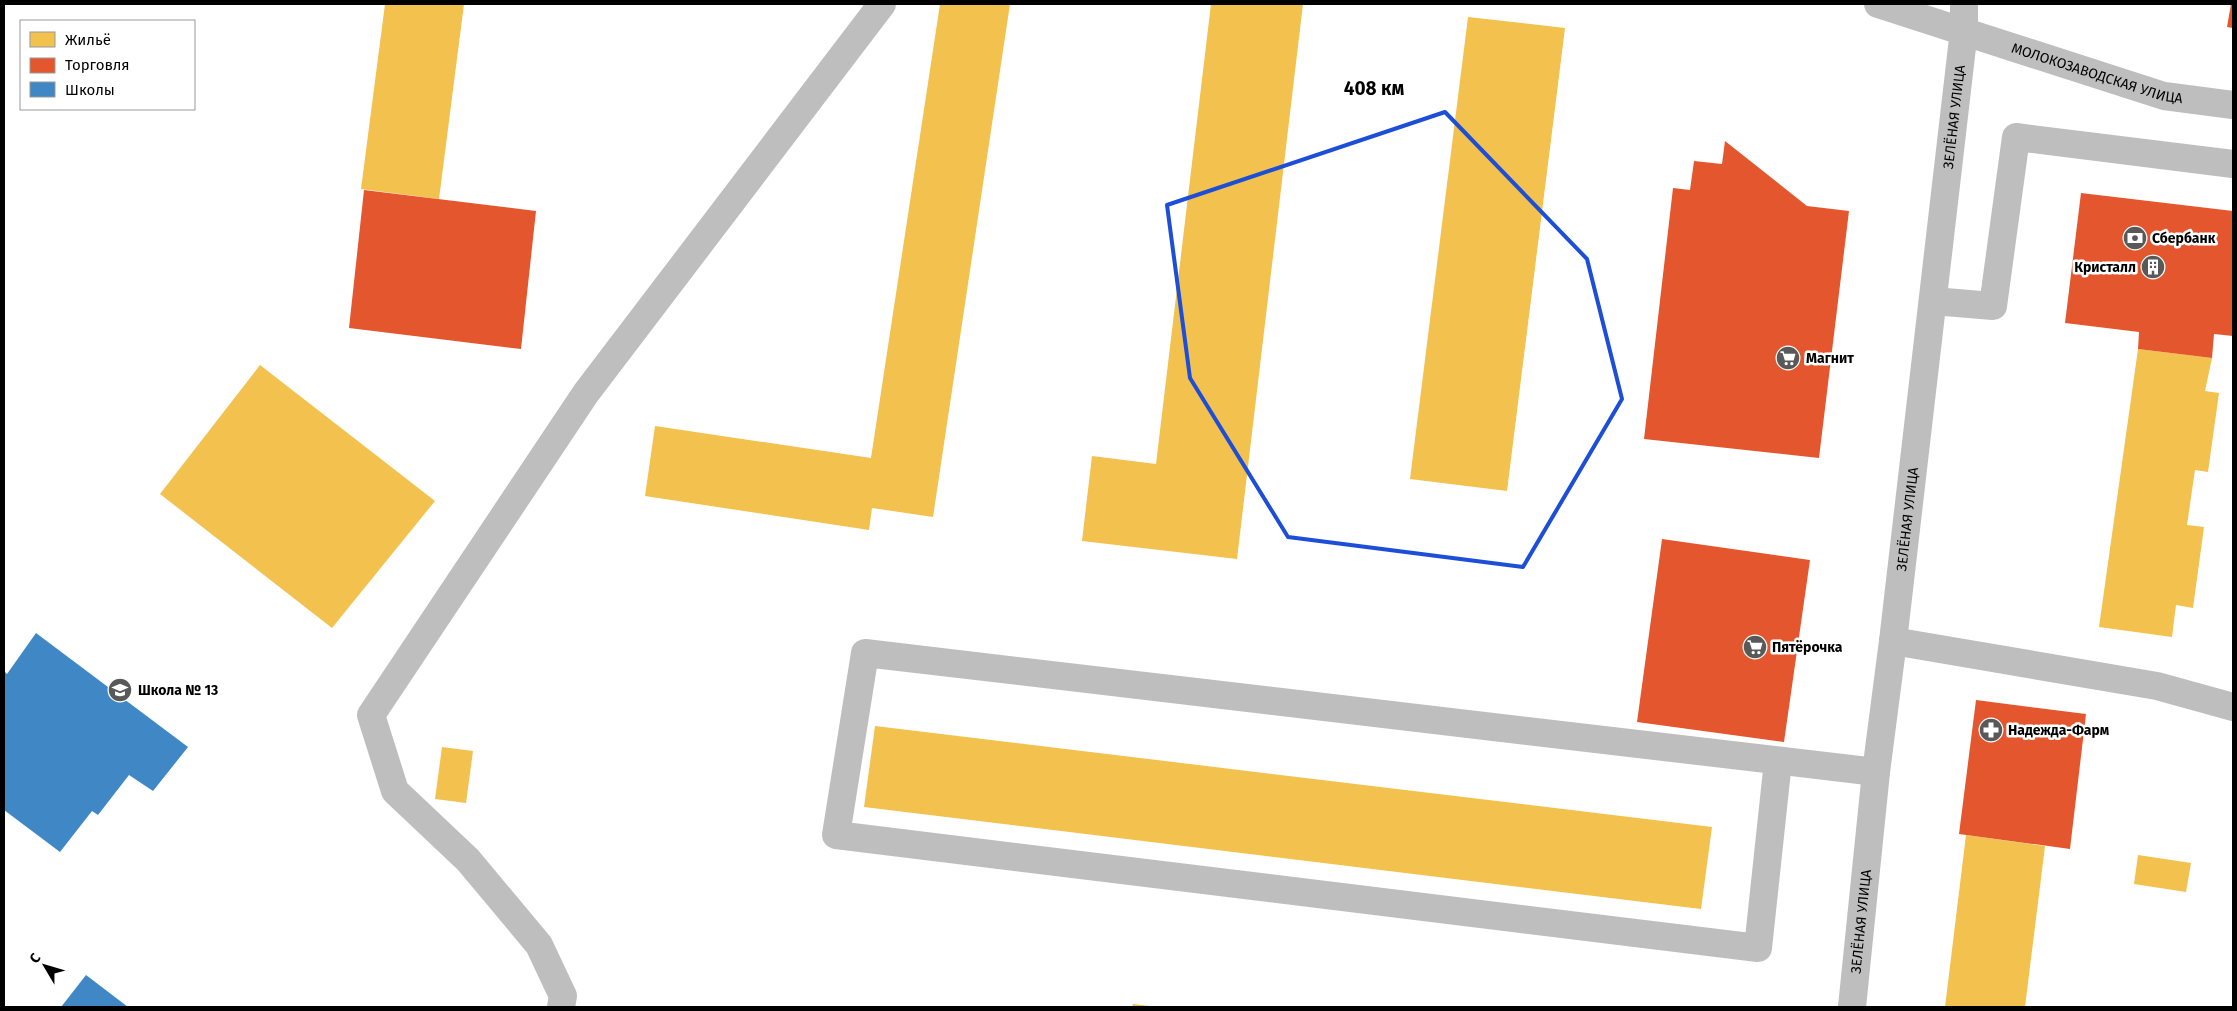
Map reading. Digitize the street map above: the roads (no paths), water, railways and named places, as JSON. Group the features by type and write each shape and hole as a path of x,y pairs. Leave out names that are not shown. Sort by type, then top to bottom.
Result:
{"street":[{"path":"561,1007 563,996 539,945 468,860 395,791 371,715 586,393 882,4"},
{"name":"МОЛОКОЗАВОДСКАЯ УЛИЦА","path":"1878,4 1964,17 2164,96 2228,99"},
{"name":"ЗЕЛЁНАЯ УЛИЦА","path":"1852,1007 1876,772 1933,301 1964,17"},
{"path":"1933,301 1993,306 2016,137 2233,164"},
{"path":"1893,641 2157,686 2233,707"},
{"path":"1778,761 1758,948 836,835 865,654 1876,772"}],"place":[{"name":"Сбербанк","path":"2135,238"},
{"name":"Кристалл","path":"2153,267"},
{"name":"Магнит","path":"1788,358"},
{"name":"Пятёрочка","path":"1755,647"},
{"name":"Школа № 13","path":"120,690"},
{"name":"Надежда-Фарм","path":"1991,730"}],"district":[{"name":"408 км","path":"1374,88"}]}
